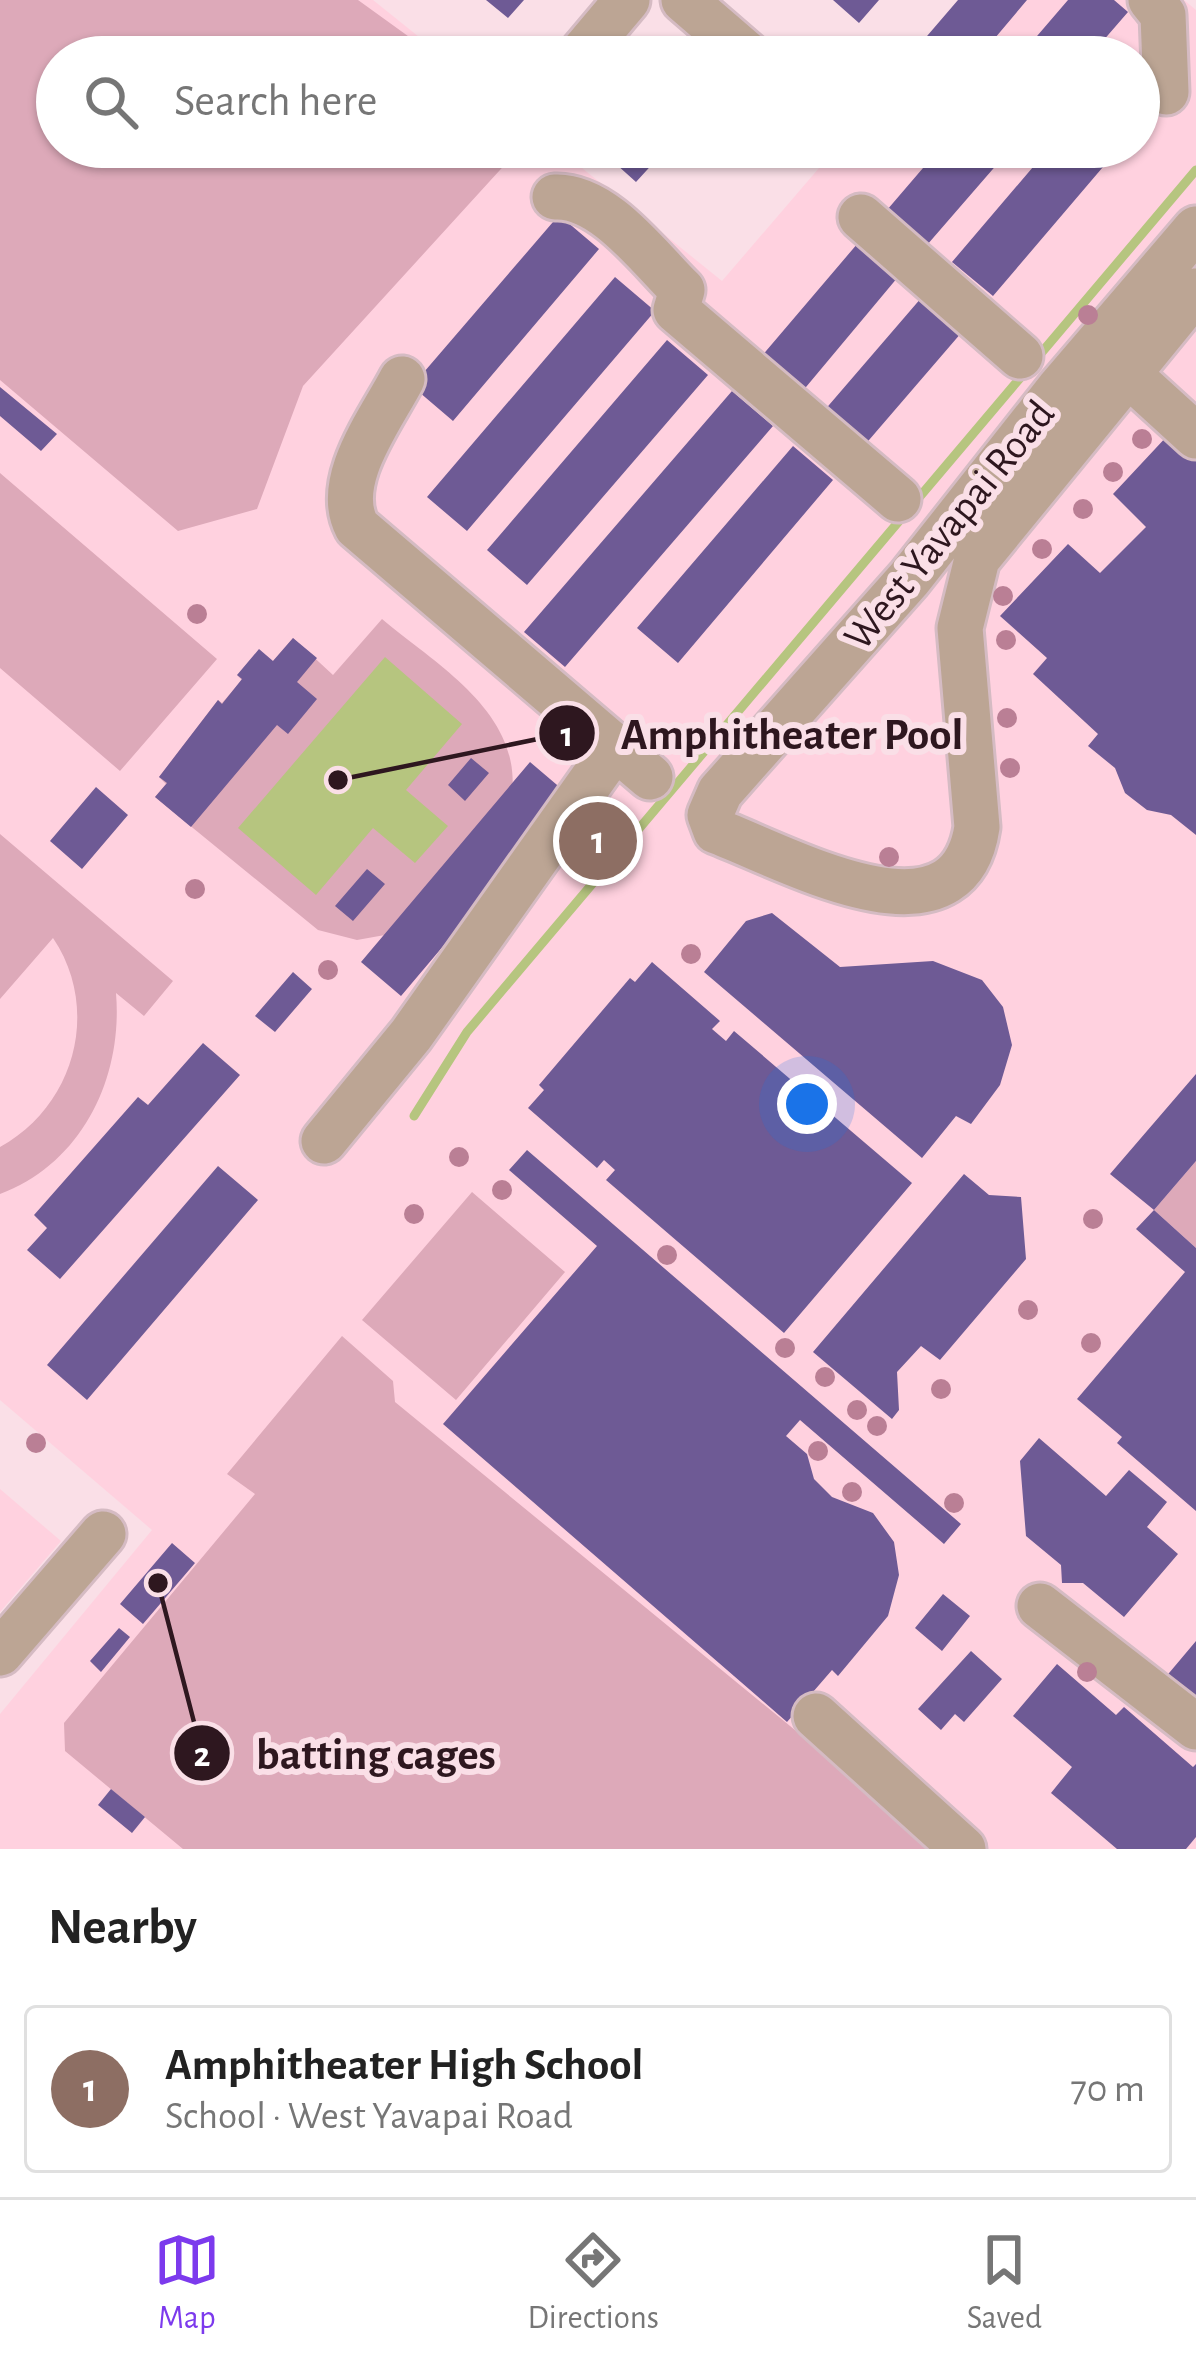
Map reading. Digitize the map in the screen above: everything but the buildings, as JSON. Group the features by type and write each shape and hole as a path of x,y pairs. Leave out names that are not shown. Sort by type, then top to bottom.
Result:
{"street":[{"path":"597,36 627,0"},
{"path":"684,0 726,36"},
{"path":"1162,5 1166,92"},
{"path":"555,197 572,196 599,211 682,290 676,310 898,500"},
{"path":"861,217 1020,356"},
{"name":"West Yavapai Road","path":"1196,229 1111,358 977,559 967,586 960,628 977,827 974,851 962,868 932,892 898,894 716,831 710,814 720,792 909,579 1111,358 1196,291"},
{"path":"1111,358 1196,436"},
{"path":"402,379 352,479 347,508 357,527 650,777"},
{"path":"324,1141 411,1035 616,746"},
{"path":"0,1653 103,1534"},
{"path":"1040,1606 1196,1727"},
{"path":"816,1716 963,1849"}],"shaded area":[{"path":"0,0 373,0 418,36 36,36 36,168 582,168 722,281 819,168 1160,168 1160,36 931,36 962,0 1184,0 1196,10 1196,1849 0,1849 0,1714 152,1530 0,1400"},
{"path":"0,0 358,0 408,36 36,36 36,168 502,168 303,386 257,509 178,531 0,380"},
{"path":"0,473 217,659 120,771 0,668"},
{"path":"382,619 450,673 490,715 511,765 512,794 396,933 357,940 318,930 155,797 166,784 159,777 218,700 222,703 242,680 237,675 273,661 293,638 333,675"},
{"path":"385,657 462,724 406,790 448,826 415,863 373,828 316,895 238,828"},
{"path":"0,834 173,981 144,1016 116,993 112,1055 92,1113 54,1161 0,1194 0,1147 47,1107 73,1054 77,1025 68,966 53,938 0,999"},
{"path":"1196,1161 1196,1248 1154,1210"},
{"path":"472,1192 565,1272 456,1400 362,1320"},
{"path":"342,1336 393,1381 395,1402 940,1849 183,1849 65,1751 64,1723 255,1494 227,1474"},
{"path":"0,1489 61,1541 0,1612"}],"waterway":[{"path":"1037,358 1196,170"},
{"path":"414,1116 467,1032 1026,371"}],"place":[{"name":"Amphitheater Pool","path":"338,780"},
{"name":"Amphitheater High School","path":"598,841"},
{"name":"batting cages","path":"158,1583"}]}
